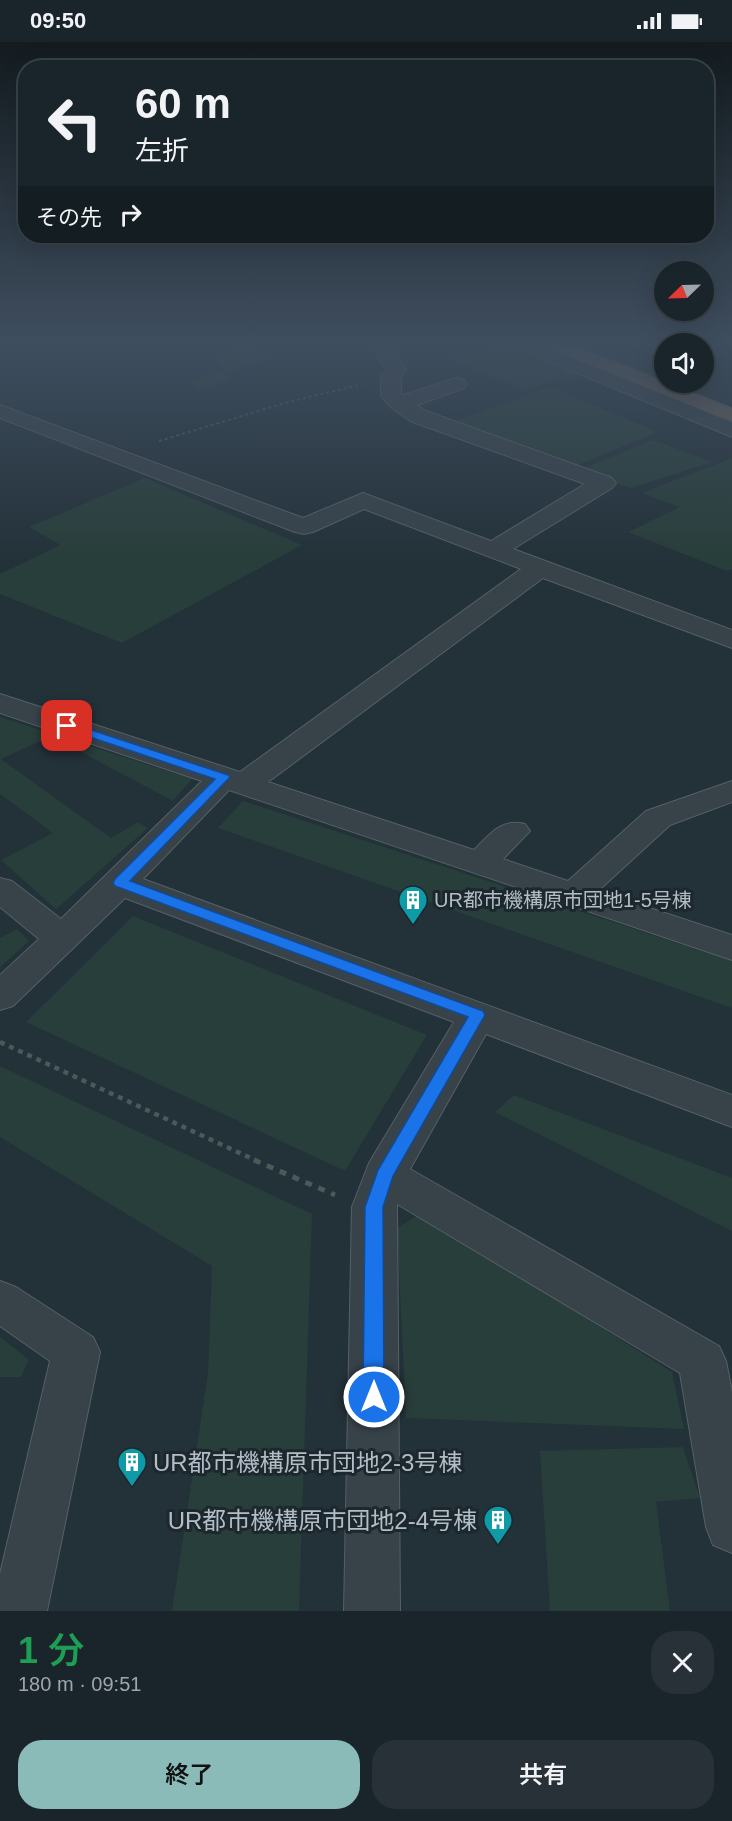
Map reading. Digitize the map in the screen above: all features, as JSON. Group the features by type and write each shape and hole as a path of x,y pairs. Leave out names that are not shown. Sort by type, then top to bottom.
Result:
{"street":[{"path":"11,415 304,527 363,500 732,640"},
{"path":"417,415 604,483 493,550"},
{"path":"698,415 732,429"},
{"path":"0,997 61,937 234,781 540,568"},
{"path":"0,703 732,948"},
{"path":"573,896 658,818 732,791"},
{"path":"479,864 513,831"},
{"path":"120,883 732,1111"},
{"path":"0,889 61,937"},
{"path":"372,1611 379,1191 477,1015"},
{"path":"379,1191 702,1361 732,1527"},
{"path":"0,1301 76,1352 19,1611"}],"path":[{"path":"116,455 245,415"},
{"path":"0,1042 320,1190 379,1191"}],"green space":[{"path":"472,415 618,415 658,432 573,467 450,423"},
{"path":"653,440 713,462 630,488 580,470"},
{"path":"732,458 732,569 727,571 628,532 680,507 642,493"},
{"path":"145,478 302,545 122,643 0,594 0,574 60,545 29,527"},
{"path":"0,717 192,779 173,801 51,736 1,759 111,838 138,822 148,828 56,909 1,860 53,833 0,794"},
{"path":"243,801 732,961 732,1008 218,828"},
{"path":"133,916 427,1035 345,1171 26,1022"},
{"path":"17,929 29,941 0,967 0,938"},
{"path":"0,1066 312,1214 299,1611 172,1611 208,1373 212,1266 0,1137"},
{"path":"514,1095 732,1178 732,1231 495,1112"},
{"path":"420,1214 672,1372 684,1429 406,1418 397,1228"},
{"path":"0,1337 29,1360 21,1377 0,1377"},
{"path":"683,1447 700,1498 656,1502 670,1611 550,1611 540,1451"}],"place":[{"name":"UR都市機構原市団地1-5号棟","path":"413,926"},
{"name":"UR都市機構原市団地2-3号棟","path":"132,1488"},
{"name":"UR都市機構原市団地2-4号棟","path":"498,1546"}],"route":[{"path":"67,726 224,777 120,883 477,1015 384,1175 374,1207 374,1397"}]}
